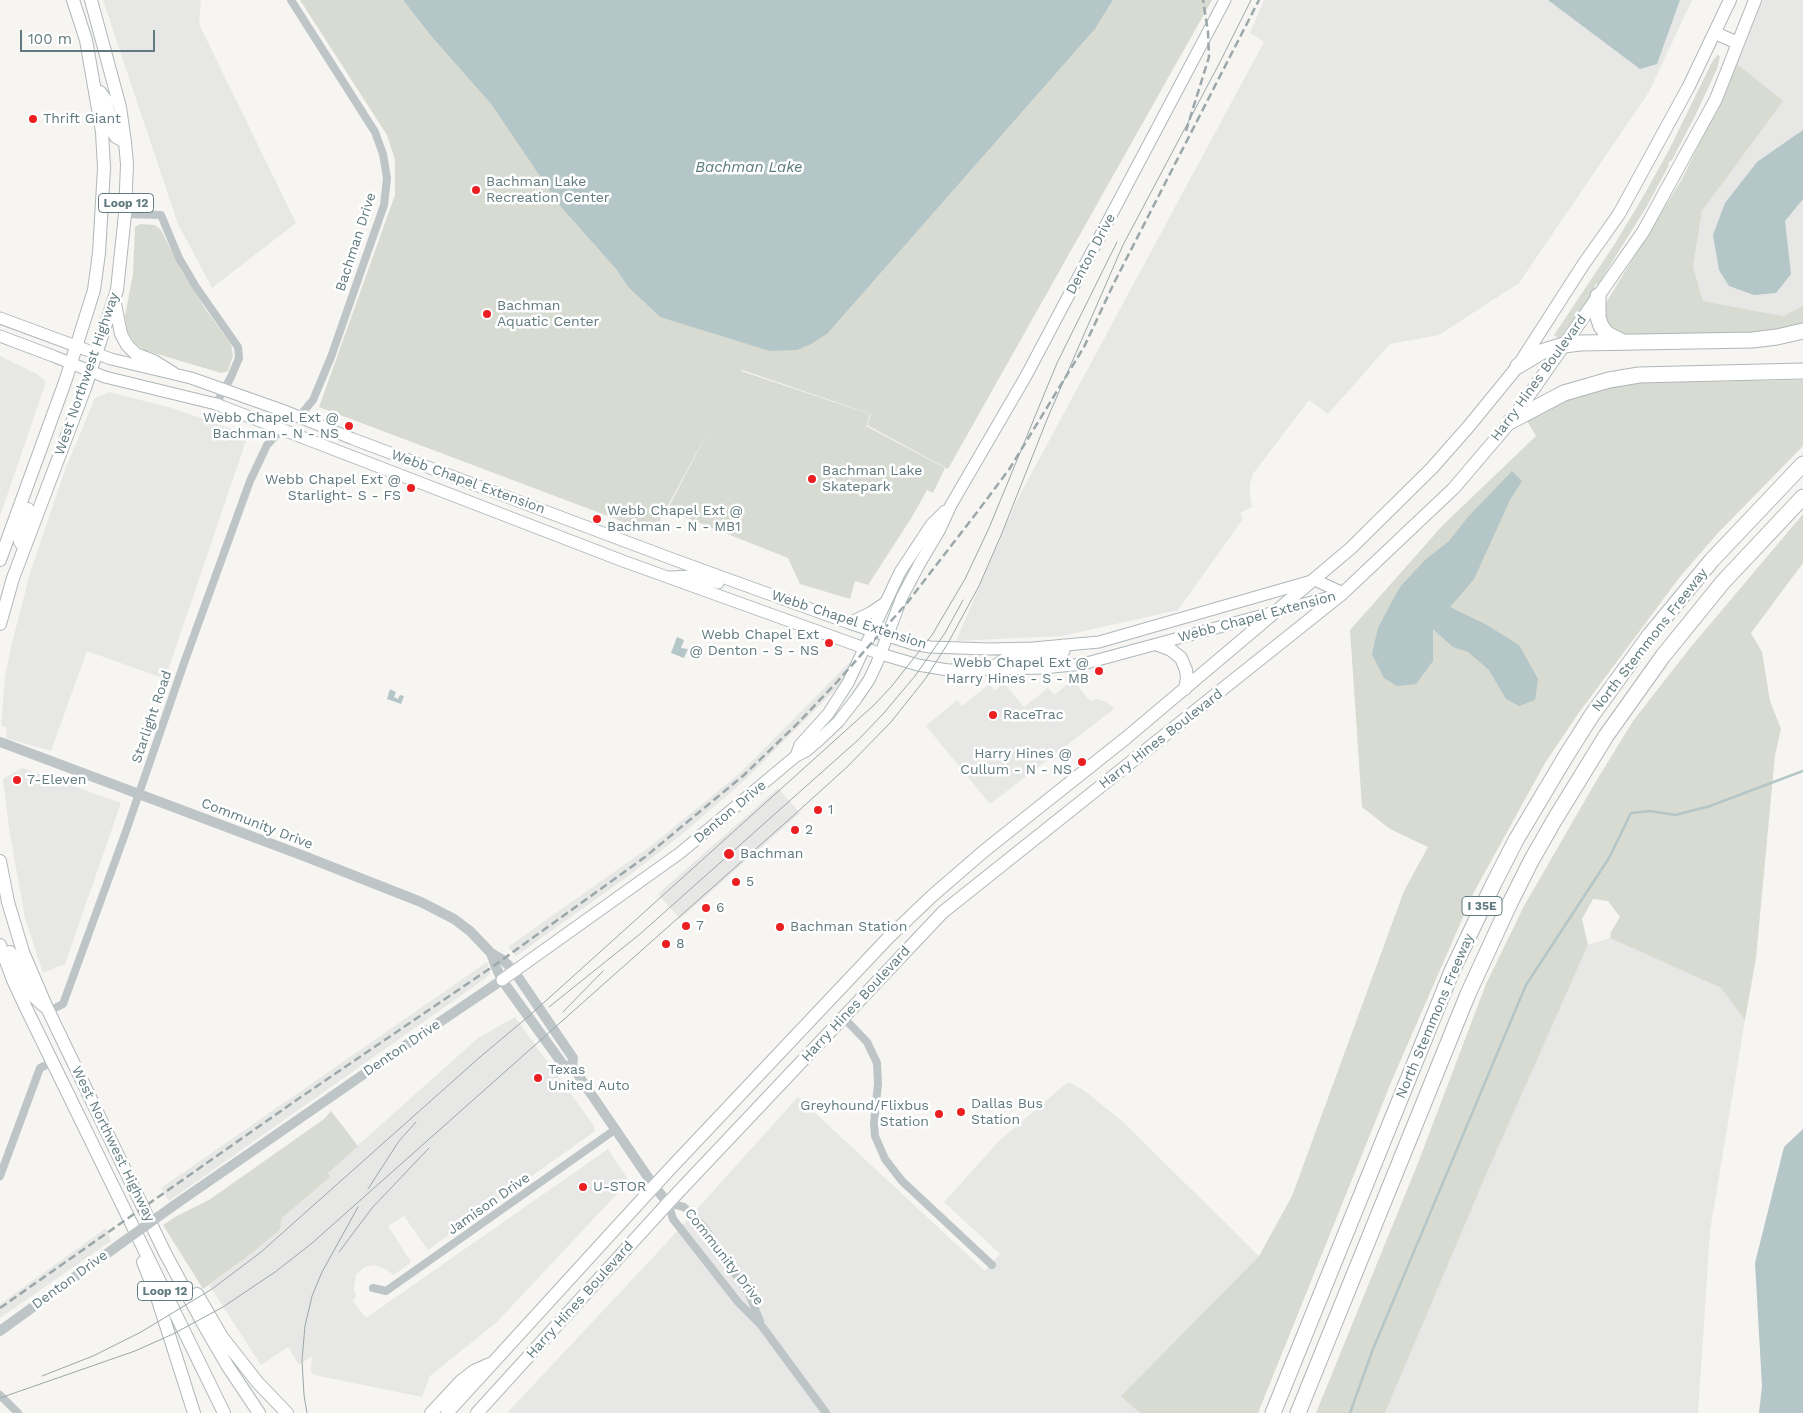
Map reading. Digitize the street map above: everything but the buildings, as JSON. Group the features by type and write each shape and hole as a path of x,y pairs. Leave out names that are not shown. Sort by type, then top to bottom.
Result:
{"highway":[{"path":"1598,296 1598,317 1601,326 1607,334 1622,341"},
{"path":"1518,366 1541,352 1564,345 1580,343 1752,340 1803,331"},
{"path":"1511,420 1564,393 1609,380 1639,375 1803,371"},
{"name":"North Stemmons Freeway","path":"1273,1413 1452,971 1489,891 1516,840 1582,731 1644,643 1712,560 1803,464"},
{"name":"North Stemmons Freeway","path":"1298,1413 1468,994 1496,931 1531,861 1606,736 1663,656 1723,582 1803,497"}],"main road":[{"name":"West Northwest Highway","path":"0,560 5,535 28,485 71,363 94,290 103,217 104,160 102,132 86,40 73,0"},
{"name":"West Northwest Highway","path":"0,624 4,606 24,547 91,371 114,299 119,275 126,214 127,164 125,142 120,107 91,0"},
{"name":"Denton Drive","path":"502,980 680,853 796,756 820,740 838,722 869,680 881,654 902,597 952,504 1026,376 1225,0"},
{"name":"Harry Hines Boulevard","path":"447,1413 654,1186 894,932 984,851 1126,738 1315,580 1352,548 1432,468 1518,366 1582,265 1618,214 1689,86 1730,0"},
{"name":"Harry Hines Boulevard","path":"477,1413 668,1203 943,912 1343,593 1454,488 1511,420 1643,232 1716,99 1755,0"},
{"path":"1715,33 1738,43"},
{"path":"95,86 106,100 112,131 116,137 125,142"},
{"path":"114,299 121,334 127,345 136,354 154,361 173,373"},
{"name":"Webb Chapel Extension","path":"0,318 111,359 173,373 224,390 737,582 913,644 950,648 1024,648 1099,642 1315,580 1343,593"},
{"name":"Webb Chapel Extension","path":"0,336 105,377 216,404 668,578 904,662 948,670 1043,668 1083,664 1343,593"},
{"path":"281,430 299,417"},
{"path":"461,499 468,482"},
{"path":"24,547 20,542 19,534 31,499 28,485"},
{"name":"Denton Drive","path":"796,756 800,745 816,728 838,699 865,648 900,572 931,526 952,504"},
{"path":"623,561 630,542"},
{"path":"668,578 691,576 728,587 737,582"},
{"path":"849,623 870,613 885,602"},
{"path":"991,668 1005,660 1059,656 1064,651 1063,645"},
{"path":"1158,645 1171,650 1181,658 1186,670 1185,688"},
{"path":"1126,738 1140,756"},
{"path":"984,851 997,868"},
{"name":"West Northwest Highway","path":"0,861 8,902 23,952 48,1010 165,1253 214,1342 259,1413"},
{"name":"West Northwest Highway","path":"0,947 13,980 224,1413"},
{"path":"0,947 7,949 12,954 31,994 48,1010"},
{"path":"830,998 843,1017"},
{"path":"53,1062 61,1060 66,1062 78,1086 88,1091"},
{"path":"106,1169 156,1294 194,1413"},
{"path":"165,1253 186,1277 222,1337 258,1383 287,1413"},
{"path":"431,1413 460,1381 474,1371 492,1364"},
{"path":"478,1379 494,1395"}],"street":[{"name":"Bachman Drive","path":"291,0 375,132 383,154 387,178 384,205 331,357 313,400 299,417"},
{"path":"126,214 161,215 180,258 196,287 238,348 239,358 216,404"},
{"name":"Starlight Road","path":"48,1010 63,1004 250,481 267,445 281,430"},
{"name":"Community Drive","path":"0,742 434,907 470,931 491,953 503,960 514,971 573,1058 572,1066 654,1186 668,1203 674,1218 738,1302 762,1325 826,1413"},
{"name":"Community Drive","path":"491,953 502,980 564,1066 572,1066"},
{"name":"Denton Drive","path":"0,1330 176,1204 502,980"},
{"path":"843,1017 867,1042 877,1062 878,1084 874,1123 875,1136 885,1159 902,1181 992,1265"},
{"path":"0,1176 8,1150 40,1068 53,1062"},
{"name":"Jamison Drive","path":"373,1288 386,1291 616,1129"},
{"path":"0,1147 8,1150"},
{"name":"Community Drive","path":"668,1203 684,1207 703,1226 749,1294 762,1325"},
{"path":"0,1395 18,1413"}],"shaded area":[{"path":"103,0 201,0 199,24 296,223 212,288 178,224"},
{"path":"300,0 403,0 431,36 491,104 560,206 616,269 628,287 660,317 828,333 1095,29 1113,0 1212,0 948,469 867,425 871,414 741,371 870,414 866,426 945,468 933,493 927,490 912,517 868,585 855,581 850,599 800,584 788,558 667,510 711,426 653,533 319,407 395,195 395,160 387,135"},
{"path":"1264,0 1692,0 1649,92 1519,283 1439,335 1390,344 1328,414 1309,400 1253,474 1250,484 1252,507 1240,513 1243,519 1178,610 1062,636 956,641 1016,502 1264,42 1250,33"},
{"path":"1762,0 1803,0 1803,306 1783,316 1703,301 1693,267 1702,211 1782,101 1737,64"},
{"path":"1717,55 1720,56 1717,69 1695,116 1647,206 1599,283 1595,285 1594,291 1559,339 1554,335 1614,245 1640,202 1669,150"},
{"path":"1737,64 1783,101 1702,211 1693,267 1703,301 1783,316 1803,306 1803,324 1755,333 1622,334 1606,325 1604,306 1682,179"},
{"path":"140,224 155,225 161,230 181,270 206,310 231,344 233,356 228,371 221,373 144,350 134,342 127,330 125,316 133,274 135,227"},
{"path":"0,356 37,374 46,382 0,516"},
{"path":"1803,380 1803,446 1717,534 1679,578 1578,714 1545,763 1474,892 1392,1080 1258,1413 1140,1413 1121,1396 1259,1256 1292,1196 1404,891 1428,847 1390,829 1362,807 1350,630 1443,525 1536,436 1527,421 1561,400 1622,383"},
{"path":"109,392 172,408 248,435 165,679 87,651 51,751 6,738 7,728 1,725 5,677 30,573 65,470 95,398"},
{"path":"1803,514 1803,563 1751,633 1762,652 1770,701 1781,729 1775,755 1756,958 1745,1020 1721,988 1610,938 1611,932 1620,917 1608,901 1593,899 1582,919 1588,945 1486,1175 1385,1413 1316,1413 1418,1163 1486,984 1524,906 1633,721 1690,648"},
{"path":"851,661 843,682 747,778 680,836 627,877 516,956 508,947 652,845 739,774"},
{"path":"1073,680 1090,701 1097,699 1107,702 1114,709 990,804 926,726 957,700 962,706 989,684 995,691 1004,683 1024,707 1048,688 1054,695"},
{"path":"22,768 121,803 65,964 43,973 25,918 9,828 3,779"},
{"name":"Bachman","path":"778,788 800,813 680,919 658,894"},
{"path":"1610,938 1721,988 1745,1020 1710,1231 1698,1413 1385,1413 1486,1175 1588,945"},
{"path":"487,962 490,973 486,978 169,1201 161,1188"},
{"path":"515,1017 594,1126 595,1131 428,1250 404,1216 388,1226 411,1262 394,1275 381,1267 373,1265 363,1268 356,1275 354,1289 356,1297 353,1301 366,1318 608,1149 629,1181 497,1322 430,1376 422,1397 314,1375 311,1372 312,1356 299,1365 288,1347 261,1365 209,1285 280,1230 282,1218 330,1177 327,1173 478,1038"},
{"path":"1068,1082 1082,1089 1122,1121 1259,1256 1122,1395 1140,1413 507,1413 658,1252 798,1097 985,1271 1000,1254 944,1202 999,1141"},
{"path":"331,1111 358,1146 328,1173 330,1177 282,1218 280,1230 203,1289 163,1225 209,1200 324,1119"},
{"path":"106,1228 111,1241 0,1318 0,1304"}],"water":[{"name":"Bachman Lake","path":"403,0 1113,0 1095,29 828,333 797,350 770,351 660,317 628,287 616,269 560,206 491,104 431,36"},
{"path":"1548,0 1680,0 1657,64 1640,69"},
{"path":"1803,130 1803,199 1785,221 1791,274 1776,293 1754,295 1729,286 1719,270 1713,235 1725,203 1757,162"},
{"path":"1512,471 1522,481 1510,500 1474,579 1450,607 1485,624 1519,645 1538,679 1535,700 1519,706 1506,699 1489,670 1468,652 1453,647 1433,629 1433,661 1416,684 1397,686 1384,678 1372,654 1378,628 1389,607 1400,587 1425,560 1449,541 1468,517"},
{"path":"677,637 684,640 681,648 688,649 684,658 671,653"},
{"path":"390,689 396,692 394,697 398,699 400,695 404,696 401,704 387,699"},
{"path":"1803,1129 1803,1413 1759,1413 1762,1386 1755,1263 1784,1147"}],"waterway":[{"path":"1350,1413 1373,1349 1526,985 1609,858 1631,813 1650,811 1675,815 1710,806 1803,771"}],"tram line":[{"path":"0,1398 135,1351 173,1334 223,1307 275,1272 311,1244 794,815 847,767 891,722 926,678 948,643 979,586 1048,417 1123,245 1251,0"},
{"path":"42,1376 93,1356 141,1332 212,1289 261,1252 480,1057 529,1016 874,705 891,687 932,635 965,579 989,528 1057,363 1117,242"},
{"path":"549,1007 640,934 858,740 915,676 945,633 963,600"},
{"path":"563,1012 603,971"},
{"path":"368,1189 399,1141 416,1122"},
{"path":"339,1252 372,1208 429,1148"},
{"path":"307,1413 302,1360 305,1326 312,1296 322,1272 358,1207"}],"railway":[{"path":"1186,131 1209,57 1208,32 1203,0"},
{"path":"0,1308 298,1099 495,965 645,857 744,775 797,724 907,603 1010,468 1084,347 1115,281 1259,0"}],"place":[{"name":"Thrift Giant","path":"33,119"},
{"name":"Bachman Lake Recreation Center","path":"476,190"},
{"name":"Bachman Aquatic Center","path":"487,314"},
{"name":"Webb Chapel Ext @ Bachman - N - NS","path":"349,426"},
{"name":"Bachman Lake Skatepark","path":"812,479"},
{"name":"Webb Chapel Ext @ Starlight- S - FS","path":"411,488"},
{"name":"Webb Chapel Ext @ Bachman - N - MB1","path":"597,519"},
{"name":"Webb Chapel Ext @ Denton - S - NS","path":"829,643"},
{"name":"Webb Chapel Ext @ Harry Hines - S - MB","path":"1099,671"},
{"name":"RaceTrac","path":"993,715"},
{"name":"Harry Hines @ Cullum - N - NS","path":"1082,762"},
{"name":"7-Eleven","path":"17,780"},
{"name":"1","path":"818,810"},
{"name":"2","path":"795,830"},
{"name":"Bachman","path":"729,854"},
{"name":"5","path":"736,882"},
{"name":"6","path":"706,908"},
{"name":"7","path":"686,926"},
{"name":"Bachman Station","path":"780,927"},
{"name":"8","path":"666,944"},
{"name":"Texas United Auto","path":"538,1078"},
{"name":"Dallas Bus Station","path":"961,1112"},
{"name":"Greyhound/Flixbus Station","path":"939,1114"},
{"name":"U-STOR","path":"583,1187"}]}
